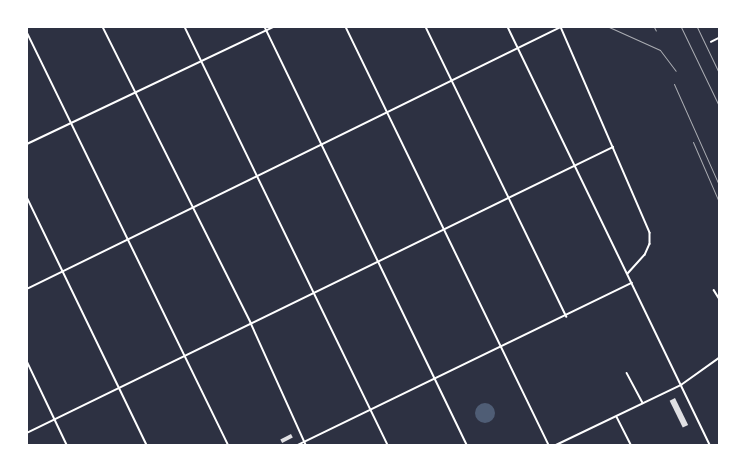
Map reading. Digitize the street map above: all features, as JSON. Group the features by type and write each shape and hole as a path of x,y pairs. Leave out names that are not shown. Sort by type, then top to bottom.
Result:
{"street":[{"path":"103,27 251,323 306,445"},
{"path":"185,27 388,445"},
{"path":"265,27 468,445"},
{"path":"27,144 202,63 273,27"},
{"path":"346,27 446,229 549,445"},
{"path":"426,27 567,317"},
{"path":"508,27 710,445"},
{"path":"27,289 561,27 650,236 644,255 628,274"},
{"path":"27,32 228,445"},
{"path":"711,42 719,38"},
{"path":"27,433 251,323 379,263 613,147"},
{"path":"27,196 147,445"},
{"path":"298,445 567,317 632,283"},
{"path":"714,290 719,298"},
{"path":"556,445 681,385 719,358"},
{"path":"27,361 67,445"},
{"path":"627,373 643,404"},
{"path":"616,416 631,445"}],"water":[{"path":"485,403 492,406 495,413 492,420 485,423 478,420 475,413 478,406"}],"building":[{"path":"675,398 688,425 683,428 670,401"},
{"path":"291,434 293,438 282,443 280,439"}],"railway":[{"path":"609,27 660,50 676,71"},
{"path":"654,27 656,31"},
{"path":"681,27 719,106"},
{"path":"697,27 719,73"},
{"path":"674,84 719,185"},
{"path":"693,142 719,202"}]}
